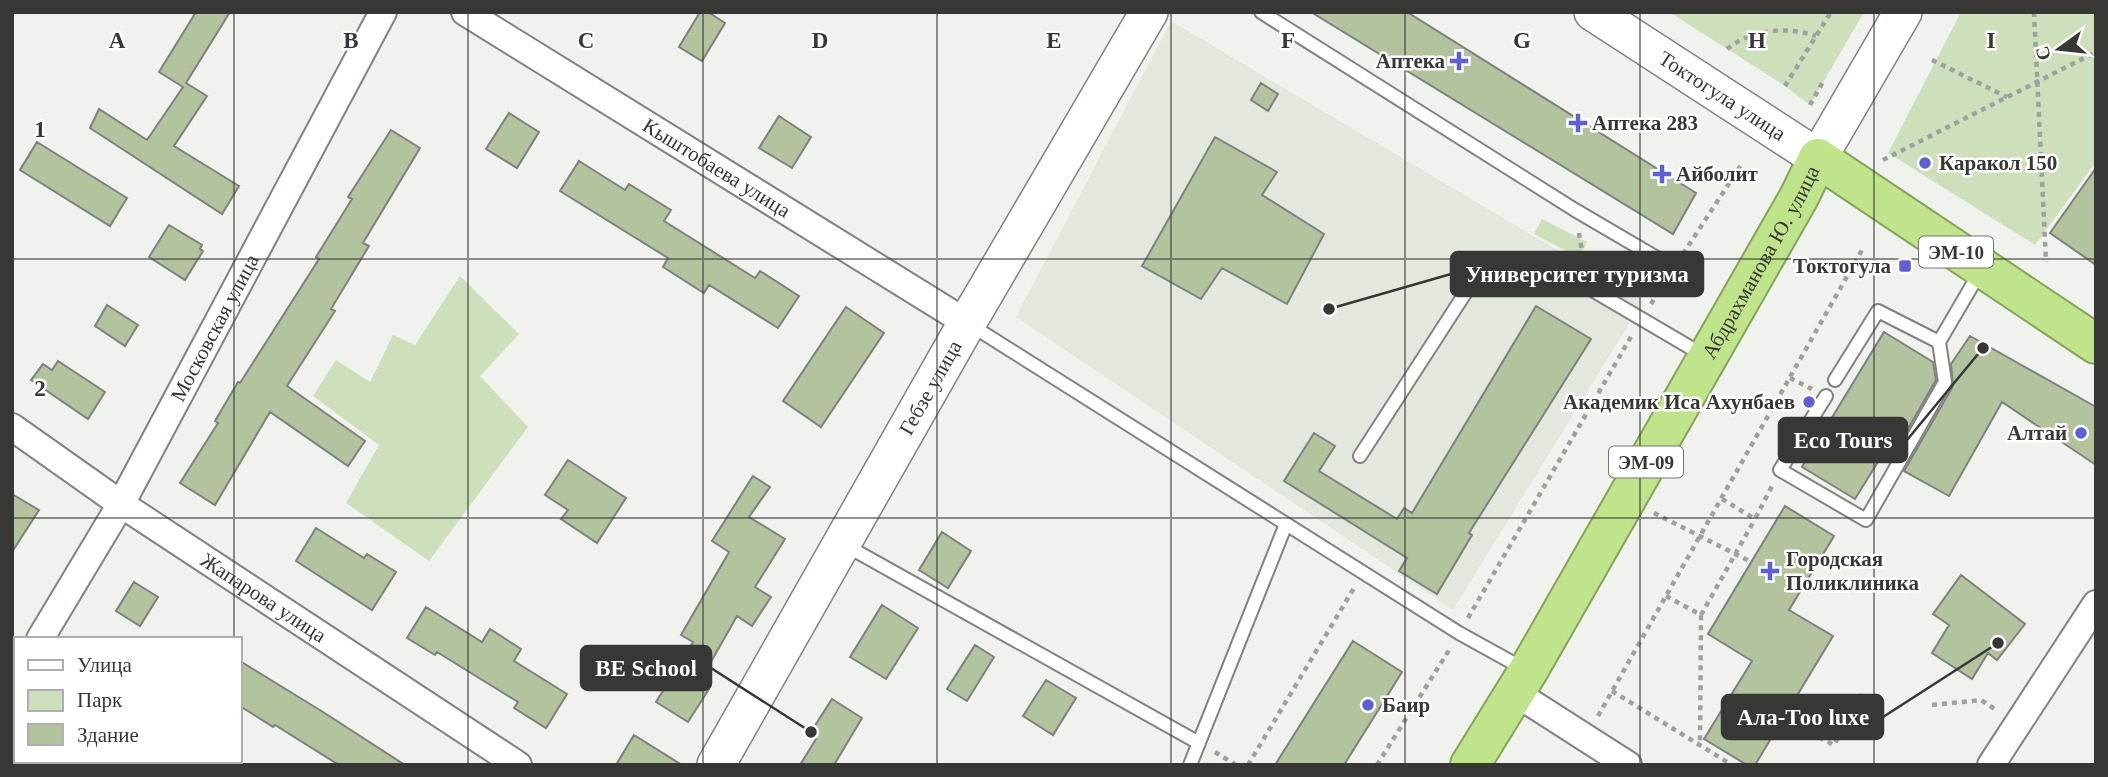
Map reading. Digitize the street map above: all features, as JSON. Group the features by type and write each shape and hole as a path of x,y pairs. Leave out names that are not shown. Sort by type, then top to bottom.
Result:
{"highway":[{"name":"Токтогула улица","path":"1818,158 2096,344"},
{"name":"Абдрахманова Ю. улица","path":"1470,765 1521,682 1818,158"}],"main road":[{"name":"Гебзе улица","path":"716,765 967,323 1149,12"},
{"name":"Токтогула улица","path":"1593,12 1818,158"},
{"name":"Абдрахманова Ю. улица","path":"1818,158 1903,12"}],"street":[{"name":"Московская улица","path":"41,637 121,504 383,12"},
{"name":"Кыштобаева улица","path":"465,12 967,323"},
{"name":"Жапарова улица","path":"12,427 121,504 518,765"},
{"path":"1991,765 2096,604"},
{"path":"1521,682 1586,737 1628,765"}],"lane":[{"path":"1261,12 1575,210 1674,268"},
{"path":"1360,456 1473,281 1515,266 1589,288 1706,357"},
{"path":"1826,396 1780,470 1866,520 1945,382 1938,342 1982,269"},
{"path":"1835,380 1878,311 1938,342"},
{"path":"967,323 1459,633 1521,682"},
{"path":"1190,765 1286,524"},
{"path":"842,543 1199,743"}],"path":[{"path":"1785,86 1831,12"},
{"path":"2034,12 2046,262"},
{"path":"1727,49 1738,41 1765,32 1793,31 1816,36"},
{"path":"1883,160 2096,52"},
{"path":"1932,60 2008,97"},
{"path":"1377,765 1459,633 1642,318 1743,162"},
{"path":"1575,210 1589,288"},
{"path":"1586,737 1861,250"},
{"path":"1700,745 1701,615 1780,470"},
{"path":"1722,499 1755,519"},
{"path":"1651,511 1699,538 1751,562"},
{"path":"1248,765 1363,573"},
{"path":"1666,596 1701,615"},
{"path":"1612,691 1732,765"},
{"path":"1801,728 1834,745 1864,691"},
{"path":"1932,705 1981,700 2017,725"}],"shaded area":[{"path":"1171,21 1643,301 1453,610 1016,317"}],"green space":[{"path":"1669,12 1864,12 1810,105"},
{"path":"1961,12 2096,12 2096,162 2035,245 1888,153"},
{"path":"1542,219 1587,242 1579,258 1534,234"},
{"path":"460,276 519,334 480,376 528,427 429,561 346,503 379,445 313,396 336,360 370,382 393,335 415,345"}],"building":[{"path":"196,12 230,12 186,83 207,96 174,146 239,186 222,214 90,128 99,109 147,140 183,87 159,72"},
{"path":"700,12 708,12 725,23 702,61 679,47"},
{"path":"1311,12 1407,12 1696,193 1673,234"},
{"path":"1261,83 1278,94 1268,111 1251,100"},
{"path":"509,113 539,132 517,168 486,149"},
{"path":"779,116 811,137 792,168 759,148"},
{"path":"391,130 420,148 363,243 369,246 331,309 335,311 287,386 365,441 348,466 270,412 215,505 180,483 218,423 215,421 238,382 240,383 319,259 316,257 352,199 348,197"},
{"path":"1215,137 1277,172 1262,195 1324,234 1287,304 1222,268 1201,299 1142,266"},
{"path":"37,142 127,198 110,226 20,170"},
{"path":"579,161 625,190 629,184 671,210 664,221 755,278 760,271 799,296 778,328 709,285 704,293 663,267 668,258 560,191"},
{"path":"2096,168 2096,265 2050,233"},
{"path":"169,225 202,245 200,249 203,251 185,280 149,257"},
{"path":"107,305 138,325 125,346 95,326"},
{"path":"1536,306 1591,339 1469,533 1472,535 1437,594 1399,571 1407,558 1284,481 1314,433 1335,446 1319,471 1397,519 1404,508 1412,513"},
{"path":"846,307 884,333 821,427 783,401"},
{"path":"1884,332 1933,362 1936,380 1889,462 1881,457 1855,499 1802,467"},
{"path":"1970,336 2096,407 2096,465 2002,402 1949,496 1904,471 1953,386 1951,364"},
{"path":"58,361 105,392 88,419 31,380 43,364 52,370"},
{"path":"568,460 626,498 597,543 561,519 568,510 545,495"},
{"path":"753,476 770,487 749,517 785,539 755,587 771,597 752,626 737,616 699,683 709,689 688,722 656,702 693,642 681,635 729,552 712,541"},
{"path":"12,494 39,510 12,552"},
{"path":"1785,506 1834,536 1789,610 1833,636 1755,765 1747,765 1704,739 1752,661 1708,634"},
{"path":"316,528 364,558 367,554 396,572 372,610 296,561"},
{"path":"942,532 971,551 948,588 919,570"},
{"path":"1961,575 2025,624 1997,660 1988,653 1972,679 1932,653 1949,625 1933,614"},
{"path":"134,582 158,597 140,626 116,611"},
{"path":"882,605 918,628 886,679 850,657"},
{"path":"426,607 482,642 490,629 521,649 514,661 567,694 546,728 514,708 518,702 437,652 435,655 407,638"},
{"path":"1353,641 1402,672 1344,765 1275,765"},
{"path":"975,645 994,657 967,701 947,689"},
{"path":"242,662 405,765 339,765 275,725 273,727 242,707"},
{"path":"1046,680 1076,698 1053,735 1023,716"},
{"path":"832,699 862,718 834,765 800,765 816,739 809,735"},
{"path":"634,735 682,765 616,765"}],"place":[{"name":"Аптека","path":"1459,61"},
{"name":"Аптека 283","path":"1578,123"},
{"name":"Каракол 150","path":"1925,163"},
{"name":"Айболит","path":"1662,174"},
{"name":"Токтогула","path":"1905,266"},
{"name":"Университет туризма","path":"1329,309"},
{"name":"Eco Tours","path":"1983,348"},
{"name":"Академик Иса Ахунбаев","path":"1809,402"},
{"name":"Алтай","path":"2081,433"},
{"name":"Городская Поликлиника","path":"1770,571"},
{"name":"Ала-Тоо luxe","path":"1998,643"},
{"name":"Баир","path":"1368,705"},
{"name":"BE School","path":"811,732"}]}
